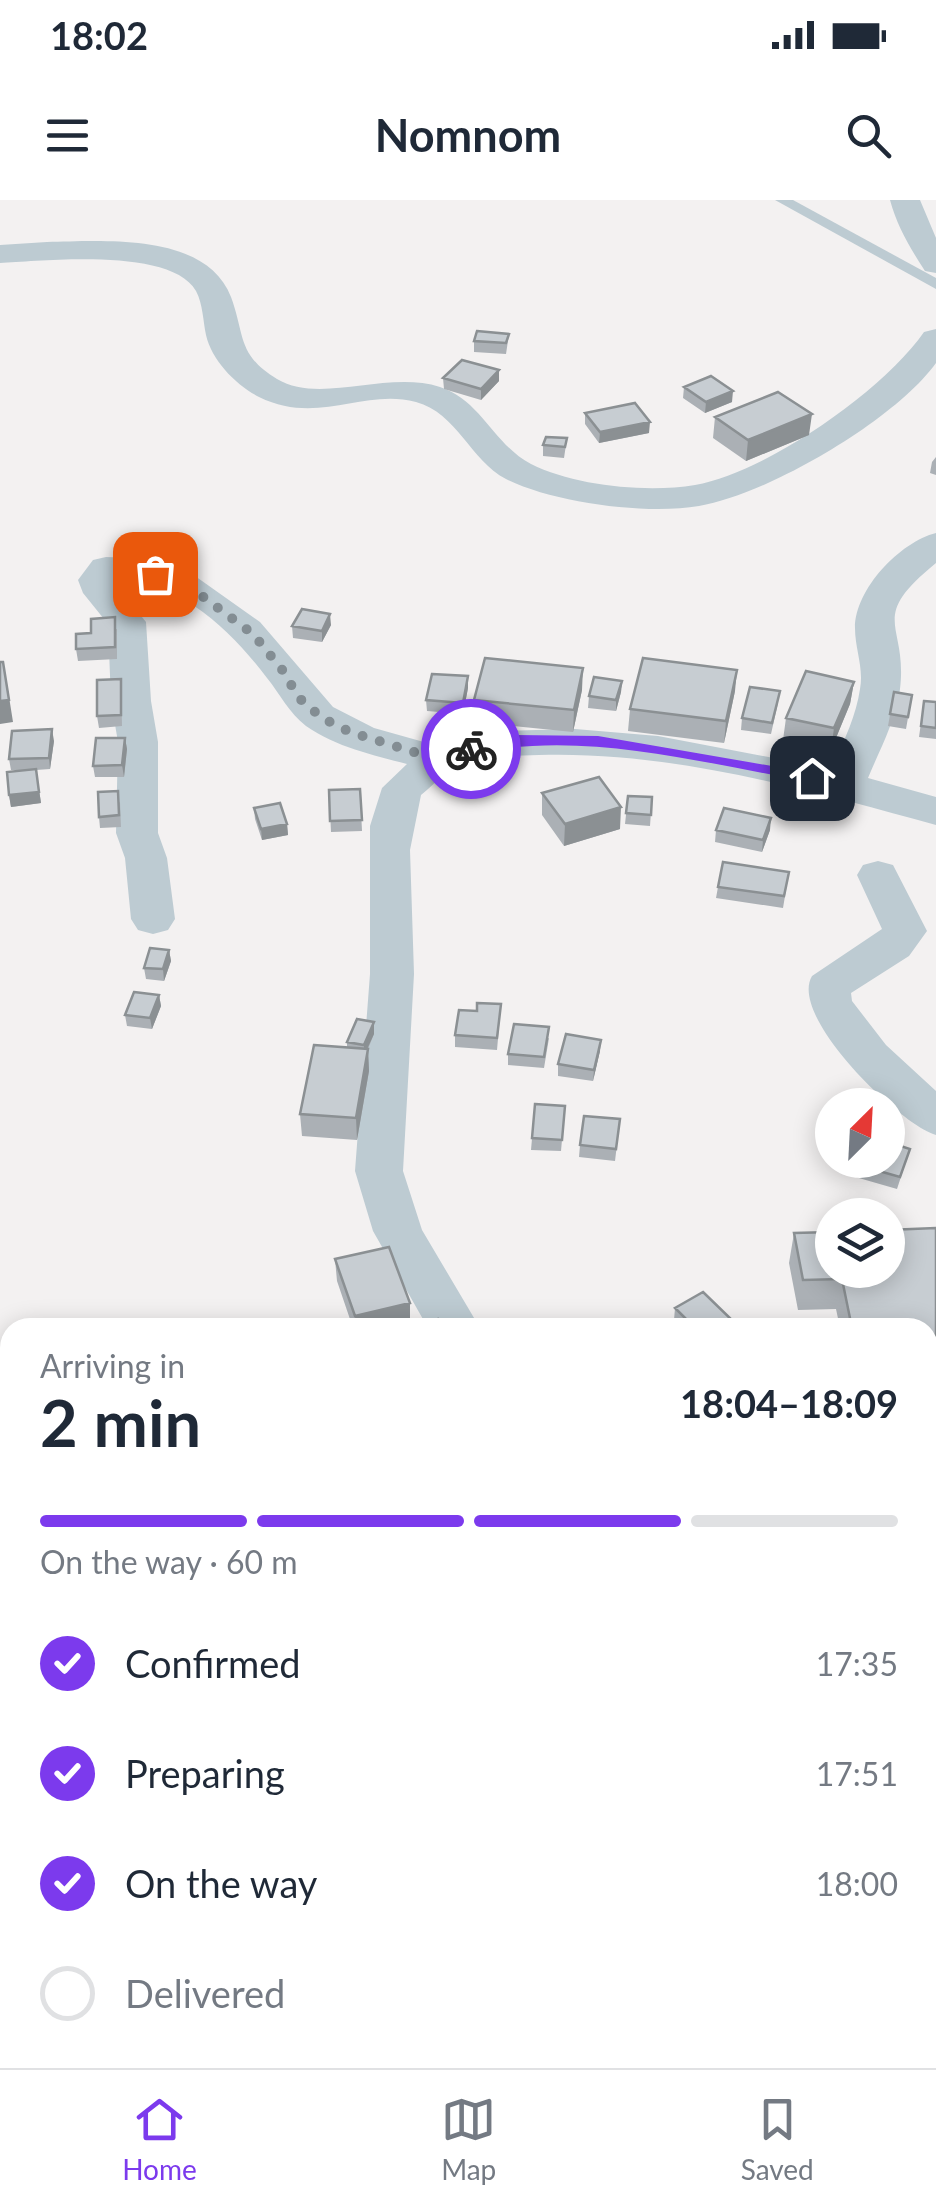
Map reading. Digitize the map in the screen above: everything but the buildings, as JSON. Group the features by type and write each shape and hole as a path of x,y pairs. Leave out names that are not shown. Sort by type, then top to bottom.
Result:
{"street":[{"path":"904,200 912,224 936,264"},
{"path":"0,254 98,248 185,268 207,282 218,302 224,342 241,366 278,392 314,402 394,390 431,395 471,420 506,465 582,489 632,496 700,495 780,464 872,404 916,364 936,339"},
{"path":"844,786 879,696 881,668 874,629 875,607 888,586 936,544"},
{"path":"153,920 146,858 137,833 138,742 131,701 127,622 102,593 97,580 106,568 155,574 190,587 253,634 284,672 298,697 322,718 350,732 436,759"},
{"path":"449,1318 393,1219 379,1173 394,937 389,828 394,805 418,770 436,759 516,740 598,741 778,770 936,811"},
{"path":"878,874 905,931 893,945 828,987 828,1006 856,1043 936,1118"}],"lane":[{"path":"782,200 936,284"}],"way so far":[{"path":"155,574 190,587 253,634 284,672 298,697 322,718 350,732 436,759 471,749"}],"route":[{"path":"471,749 516,740 598,741 812,778"}]}
